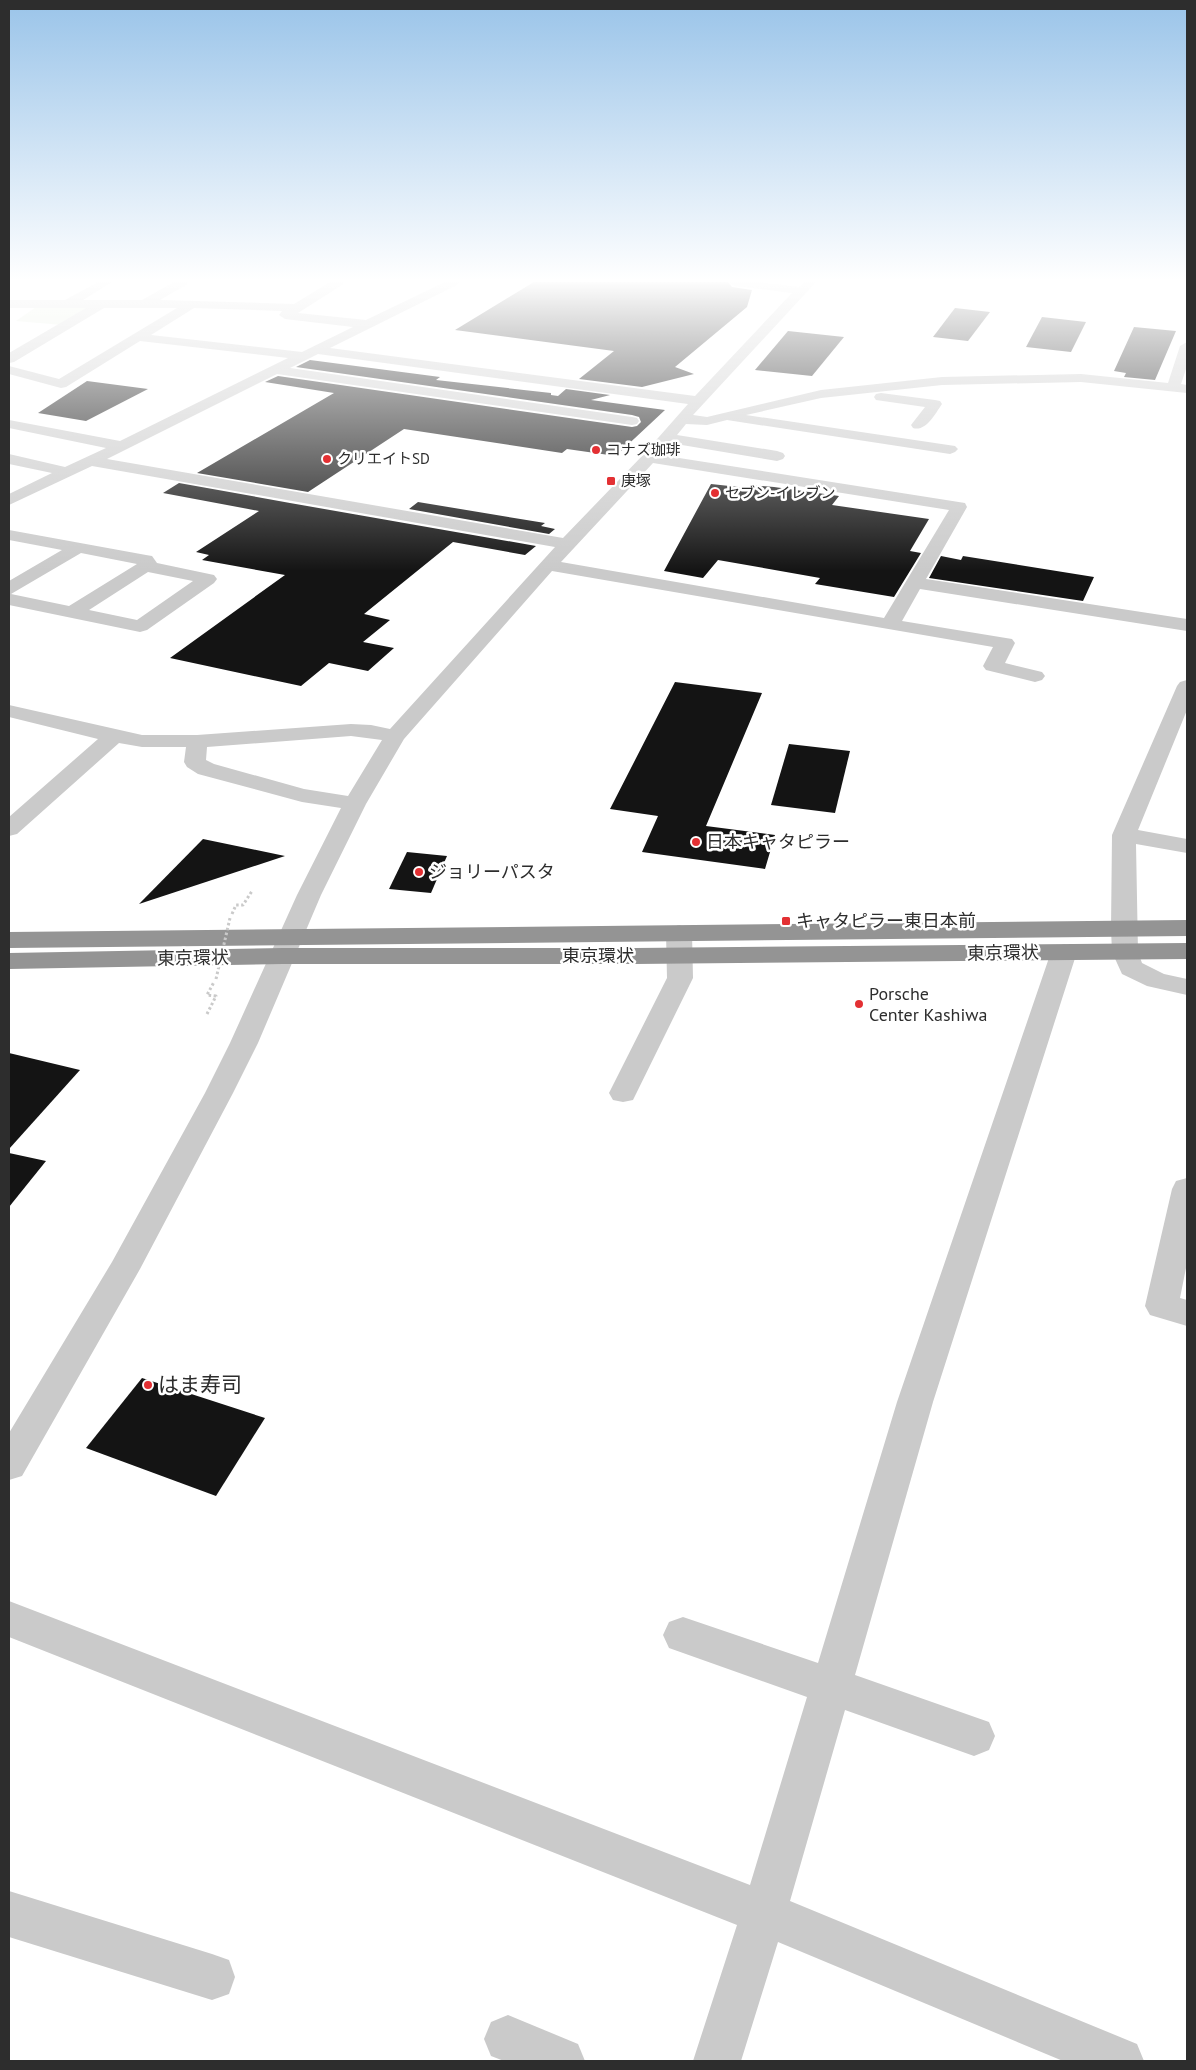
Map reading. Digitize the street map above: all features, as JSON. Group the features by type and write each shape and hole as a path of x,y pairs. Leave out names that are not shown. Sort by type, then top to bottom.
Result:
{"highway":[{"name":"東京環状","path":"680,945 1064,952 1187,928"},
{"name":"東京環状","path":"9,940 287,947 1125,940 1187,951"},
{"name":"東京環状","path":"9,961 287,947"}],"street":[{"path":"42,379 62,384 71,379"},
{"path":"9,500 259,379"},
{"path":"336,379 632,421"},
{"path":"533,379 698,401"},
{"path":"9,1465 124,1269 219,1093 309,895 355,804 396,736 548,565 649,458 719,379"},
{"path":"682,419 707,421 785,401 859,389 942,380 998,379"},
{"path":"1087,379 1180,388"},
{"path":"859,389 869,395 936,404 918,425"},
{"path":"727,416 738,420 950,449"},
{"path":"9,424 122,446"},
{"path":"666,438 777,456"},
{"path":"649,458 959,508 890,625"},
{"path":"9,459 66,472"},
{"path":"90,461 567,544"},
{"path":"9,535 146,560 149,564 72,612"},
{"path":"9,589 78,548"},
{"path":"548,565 890,625 1006,643 993,666 1035,676"},
{"path":"9,599 140,626 208,579 145,566"},
{"path":"915,583 1187,626"},
{"path":"1187,686 1124,835 1125,940 1131,968 1156,980 1187,987"},
{"path":"9,711 142,741 197,741 351,730 396,736"},
{"path":"9,829 114,736"},
{"path":"197,741 196,762 206,770 302,795 355,804"},
{"path":"1124,835 1187,846"},
{"path":"623,1093 680,978 680,945"},
{"path":"717,2061 764,1913 915,1402 1064,952"},
{"path":"1187,1189 1162,1306 1187,1313"},
{"path":"9,1619 764,1913 1120,2061"},
{"path":"683,1635 974,1736"},
{"path":"9,1914 212,1977"},
{"path":"508,2039 561,2061"}],"path":[{"path":"206,1014 216,996 207,995 216,979 230,918 236,905 243,906 252,890"}],"building":[{"path":"272,379 296,379 632,427 637,426 641,422 639,417 377,379 438,379 436,380 551,393 551,395 558,396 566,389 610,395 591,400 665,410 620,452 613,452 609,455 567,449 562,453 404,429 308,492 197,473 334,393 265,382"},
{"path":"580,379 676,379 642,387"},
{"path":"87,381 148,389 86,421 38,413"},
{"path":"179,483 536,546 525,555 453,542 364,614 390,620 363,642 394,648 368,671 329,663 301,686 170,658 285,575 202,560 209,555 196,552 259,511 163,493"},
{"path":"711,484 748,488 751,485 774,487 839,496 832,505 929,519 910,551 921,553 894,597 815,584 820,578 718,560 703,578 664,571"},
{"path":"418,502 545,523 541,526 555,529 549,534 409,509"},
{"path":"941,556 961,560 963,556 1094,577 1083,601 929,578"},
{"path":"675,682 762,693 706,826 775,835 765,869 642,852 658,816 610,809"},
{"path":"789,744 850,751 835,813 771,805"},
{"path":"203,839 285,856 139,904"},
{"name":"ジョリーパスタ","path":"407,852 447,856 431,893 389,889"},
{"path":"9,1053 80,1070 9,1149"},
{"path":"9,1153 46,1161 9,1207"},
{"path":"142,1378 265,1418 216,1496 86,1448"}],"place":[{"name":"コナズ珈琲","path":"596,450"},
{"name":"クリエイトSD","path":"327,459"},
{"name":"庚塚","path":"611,481"},
{"name":"セブン-イレブン","path":"715,493"},
{"name":"日本キャタピラー","path":"696,842"},
{"name":"ジョリーパスタ","path":"419,872"},
{"name":"キャタピラー東日本前","path":"786,921"},
{"name":"Porsche Center Kashiwa","path":"859,1004"},
{"name":"はま寿司","path":"148,1385"}]}
